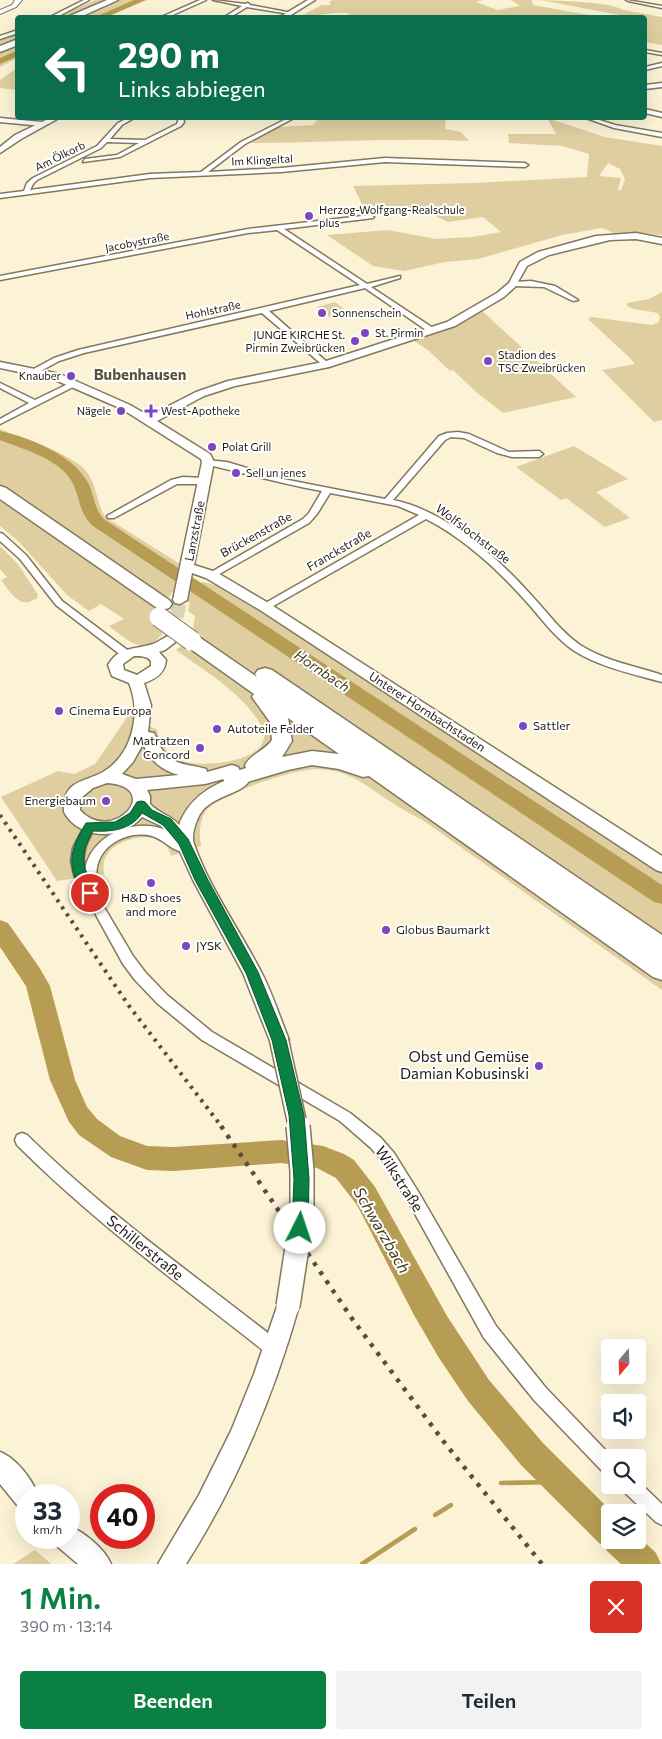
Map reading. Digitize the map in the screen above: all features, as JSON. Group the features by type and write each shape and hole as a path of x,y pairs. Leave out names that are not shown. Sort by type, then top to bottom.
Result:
{"highway":[{"path":"76,15 114,0"},
{"path":"84,15 122,0"},
{"path":"0,48 15,40"},
{"path":"0,48 15,43"},
{"path":"0,491 171,604 193,633 257,686 662,970"},
{"path":"0,507 171,604"},
{"path":"193,633 662,948"},
{"path":"236,776 266,759 278,749 282,741 280,722 263,699 257,686"},
{"path":"236,776 291,760 326,758 347,762 395,784"}],"main road":[{"path":"0,12 14,6 19,0"}],"street":[{"path":"56,15 87,0"},
{"path":"168,15 204,0"},
{"path":"215,0 290,13"},
{"path":"230,15 257,0"},
{"path":"286,15 312,0"},
{"path":"628,0 662,7"},
{"path":"0,38 15,32"},
{"path":"647,51 662,54"},
{"path":"647,68 662,64"},
{"path":"647,87 662,85"},
{"path":"647,111 660,113"},
{"path":"0,120 42,124"},
{"path":"0,151 18,137 50,120"},
{"name":"Am Ölkorb","path":"26,192 30,183 35,179 97,149 120,124 127,120"},
{"name":"Am Ölkorb","path":"85,160 114,158 179,125 181,120"},
{"path":"204,172 243,143 287,120"},
{"path":"595,120 614,126 662,135"},
{"path":"106,140 147,142"},
{"name":"Im Klingeltal","path":"0,196 150,176 204,172 280,170 390,159 525,165"},
{"name":"Jacobystraße","path":"0,278 277,227 371,216"},
{"path":"277,227 432,330"},
{"path":"150,420 200,394 232,383 325,365 432,330 465,317 513,284 523,264 540,255 605,237 648,238 662,242"},
{"name":"Hohlstraße","path":"34,371 49,363 87,352 178,329 366,287 398,277"},
{"path":"513,284 546,284 556,287 575,300"},
{"path":"264,311 325,365"},
{"path":"2,367 56,376 126,407 150,420 206,457 208,462"},
{"path":"1,422 75,384"},
{"path":"0,385 35,403"},
{"path":"388,501 442,438 449,434 464,436 508,454 539,454"},
{"name":"Lanzstraße","path":"171,604 188,567 208,462"},
{"name":"Wolfslochstraße","path":"208,462 227,465 274,479 388,501 426,515 472,547 500,570 527,596 557,632 577,648 609,662 662,679"},
{"path":"111,516 174,482 204,481"},
{"name":"Brückenstraße","path":"211,575 306,521 313,514 327,490"},
{"name":"Franckstraße","path":"265,607 426,515"},
{"path":"0,536 23,557 59,603 126,654"},
{"name":"Unterer Hornbachstaden","path":"188,567 211,575 265,607 662,865"},
{"path":"171,640 167,650 159,660 158,668 151,676 135,680 121,676 115,670 116,662 126,654 143,651 160,647 171,640"},
{"path":"143,651 153,654 159,660"},
{"path":"128,821 138,811 136,792 130,772 148,737 154,712 151,676"},
{"path":"135,680 142,695 142,724 134,747 122,765 107,777 89,782 82,787 72,799 71,806 76,818 90,826 109,828 128,821 145,821 163,826 172,831 188,851"},
{"path":"148,737 155,755 169,766 188,772 236,776"},
{"path":"136,792 202,785 236,776"},
{"path":"188,851 190,814 201,802 236,776"},
{"path":"107,777 136,792 148,813 167,822 188,851 252,972 279,1040 297,1115 302,1179 302,1214 288,1306 275,1348 249,1418 216,1488 171,1564"},
{"name":"Wilkstraße","path":"90,826 80,844 76,862 84,884 128,960 140,976 162,1000 207,1036 344,1117 376,1143 414,1198 490,1332 540,1394 601,1457"},
{"name":"Wilkstraße","path":"96,903 91,881 91,865 97,852 105,843 120,834 134,829 161,832 171,837 188,851"},
{"name":"Schillerstraße","path":"22,1140 55,1173 112,1222 275,1348"},
{"path":"0,1464 16,1484"},
{"path":"639,1494 662,1516"},
{"path":"80,1549 98,1564"}],"shaded area":[{"path":"95,0 148,0 110,15 61,15"},
{"path":"332,0 483,0 476,2 497,10 520,6 511,0 532,0 533,5 589,15 347,15 351,14 338,13 303,15 322,5 331,5 329,2"},
{"path":"541,0 602,4 662,17 662,45 647,42 647,15 620,15"},
{"path":"15,33 15,52 10,52 15,53 15,59 0,67 0,52 5,50 0,49 0,39"},
{"path":"15,69 15,90 0,88 0,80"},
{"path":"317,120 446,120 445,129 461,132 469,141 386,140 249,143 279,127 313,125"},
{"path":"548,120 553,120 605,137 662,146 662,235 634,232 614,233 602,228 562,235 478,259 445,262 404,271 373,266 327,235 388,230 436,239 472,237 501,232 483,217 448,222 425,211 368,216 353,186 474,183 587,177 589,154 562,146 509,143 508,134 556,134","holes":["608,163 620,169 625,179 621,190 618,190 621,178 599,176"]},
{"path":"662,292 662,420 654,422 602,370 635,364 588,319 591,317 652,325 658,323 660,317 658,313 634,309 627,306 627,303 649,299"},
{"path":"335,302 350,314 331,318 317,307"},
{"name":"Stadion des TSC Zweibrücken","path":"481,310 576,397 503,413 476,392 453,370 450,371 429,351 413,340 462,323"},
{"path":"0,429 33,441 78,464 89,475 105,517 180,564 174,590 168,598 165,596 156,628 163,633 156,640 142,645 122,637 109,626 124,619 101,604 89,611 67,595 19,542 0,526"},
{"path":"574,446 628,479 596,492 630,518 605,527 566,498 561,500 516,467"},
{"path":"0,546 18,564 38,595 37,599 28,602 19,600 1,580 7,577 0,569"},
{"path":"203,582 223,587 662,873 662,990 424,821 359,781 345,774 332,771 304,770 256,784 224,798 205,812 200,829 201,846 171,856 166,845 160,840 144,837 135,838 112,849 105,859 103,866 104,874 57,881 1,797 58,771 74,774 95,764 126,719 127,712 157,730 160,739 173,757 191,763 201,764 234,760 245,757 262,744 265,733 249,708 214,677 176,650 181,646 190,652 195,616 188,611 189,595 191,589"},
{"path":"35,1550 51,1564 13,1564"}],"waterway":[{"name":"Hornbach","path":"104,15 141,0"},
{"name":"Hornbach","path":"0,61 15,54"},
{"name":"Hornbach","path":"0,435 56,459 74,473 80,482 88,509 99,523 662,896"},
{"name":"Schwarzbach","path":"0,929 38,986 62,1080 69,1099 78,1115 88,1127 120,1149 147,1158 174,1159 281,1152 323,1158 335,1162 345,1169 354,1178 366,1196 412,1284 449,1347 479,1391 532,1454 601,1523"},
{"path":"501,1483 557,1482"},
{"path":"435,1515 451,1505"},
{"path":"362,1564 415,1529"},
{"name":"Schwarzbach","path":"628,1549 645,1564"}],"tunnel":[{"path":"172,639 180,600"}],"railway":[{"path":"0,815 129,1006 222,1127"},
{"path":"221,1126 353,1320 444,1442 542,1564"}],"place":[{"name":"Herzog-Wolfgang-Realschule plus","path":"309,216"},
{"name":"Sonnenschein","path":"322,313"},
{"name":"St. Pirmin","path":"365,333"},
{"name":"JUNGE KIRCHE St. Pirmin Zweibrücken","path":"355,341"},
{"name":"Stadion des TSC Zweibrücken","path":"488,361"},
{"name":"Knauber","path":"71,376"},
{"name":"Nägele","path":"121,411"},
{"name":"West-Apotheke","path":"151,411"},
{"name":"Polat Grill","path":"212,447"},
{"name":"Sell un jenes","path":"236,473"},
{"name":"Cinema Europa","path":"59,711"},
{"name":"Sattler","path":"523,726"},
{"name":"Autoteile Felder","path":"217,729"},
{"name":"Matratzen Concord","path":"200,748"},
{"name":"Energiebaum","path":"106,801"},
{"name":"H&D shoes and more","path":"151,883"},
{"name":"Globus Baumarkt","path":"386,930"},
{"name":"JYSK","path":"186,946"},
{"name":"Obst und Gemüse Damian Kobusinski","path":"539,1066"}],"district":[{"name":"Bubenhausen","path":"140,375"}],"route":[{"path":"90,893 78,870 76,854 82,837 90,826 109,828 119,825 134,816 141,805 148,813 167,822 184,842 192,861 252,972 279,1040 297,1115 302,1179 300,1228"}]}
